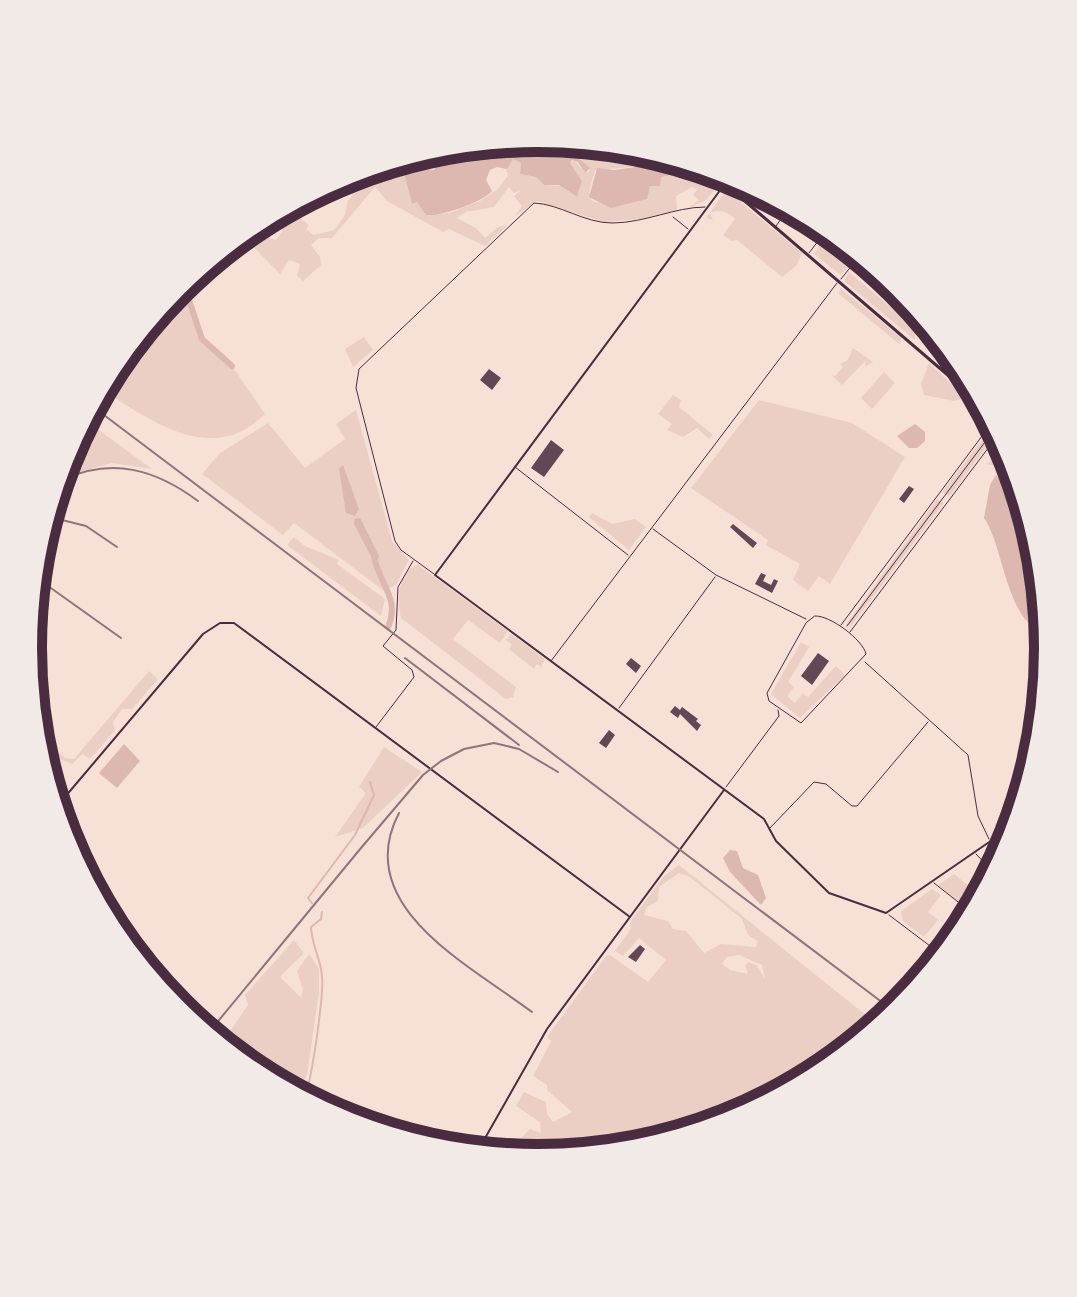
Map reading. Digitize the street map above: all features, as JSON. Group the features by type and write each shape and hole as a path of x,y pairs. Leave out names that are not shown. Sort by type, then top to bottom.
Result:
{"main road":[{"path":"736,193 957,383"}],"street":[{"path":"435,575 720,187"},
{"path":"707,207 626,223 596,222 534,203 359,369 356,388 393,535 401,550 414,560 724,789 770,828 776,841 829,893 886,913 934,949"},
{"path":"670,215 690,230"},
{"path":"775,227 783,217"},
{"path":"808,254 819,240"},
{"path":"551,661 853,264"},
{"path":"839,627 985,432"},
{"path":"848,634 991,444"},
{"path":"515,467 630,556"},
{"path":"939,493 949,501"},
{"path":"652,528 716,575 809,620 823,616 866,649 863,660 805,722 779,716"},
{"path":"376,727 414,677 412,670 383,646 396,630 398,587 414,560"},
{"path":"618,710 716,575"},
{"path":"790,717 768,699 768,690 809,620"},
{"path":"65,797 203,634 220,623 234,623 248,630 630,917"},
{"path":"863,660 968,755 978,816 990,841"},
{"path":"483,1142 547,1029 779,716 777,707"},
{"path":"770,828 814,782 826,784 852,806 857,806 929,721"},
{"path":"886,913 998,836"},
{"path":"974,852 986,864"},
{"path":"932,880 963,905"}],"path":[{"path":"846,628 988,438"}],"shaded area":[{"path":"538,152 573,153 590,168 585,173 578,162 572,160 570,163 582,181 577,197 559,185 544,185 536,177 520,174 521,163 513,159 507,169 497,167 490,170 486,180 492,191 488,195 450,211 426,215 417,202 412,204 404,171 421,167 434,170 436,163 474,156"},
{"path":"575,153 644,164 595,170 589,192 592,201 615,206 644,199 650,186 660,184 661,177 676,172 717,187 706,200 688,208 699,200 693,195 697,190 692,187 676,196 677,210 642,219 603,222 537,201 514,217 522,206 514,196 521,190 514,193 509,187 494,207 466,212 457,218 476,228 485,238 498,227 508,225 485,246 449,229 443,232 387,201 375,187 332,238 319,238 311,245 320,257 321,265 303,281 297,276 300,264 289,260 280,274 251,244 267,233 269,238 276,240 283,223 297,215 309,225 306,229 314,235 334,230 345,215 348,200 360,185 404,171 412,204 417,202 428,216 450,213 482,200 498,189 508,175 506,170 513,159 521,163 520,174 536,177 544,185 560,186 577,197 582,181 570,163 575,160 585,173 590,171"},
{"path":"643,166 676,172 661,177 660,186 650,186 647,199 611,208 589,197 597,168 614,170"},
{"path":"726,190 802,253 797,265 782,277 737,240 731,241 723,235 735,219 732,216 716,211 710,213 713,220 706,218"},
{"path":"822,242 852,263 841,275 814,254"},
{"path":"849,272 914,324 919,330 915,340 844,281"},
{"path":"840,288 902,338 899,344 839,294"},
{"path":"188,296 202,339 232,366 265,414 246,429 226,437 206,438 185,434 145,417 112,396 145,346"},
{"path":"364,337 373,350 353,367 345,349"},
{"path":"853,348 873,362 865,367 866,360 842,385 832,375 835,376 843,367 840,364 848,360"},
{"path":"929,363 968,399 973,409 962,399 954,401 924,395 921,384"},
{"path":"884,372 895,383 872,409 861,398"},
{"path":"673,395 681,400 679,407 713,435 709,439 697,428 683,437 667,430 672,424 658,414"},
{"path":"759,400 852,423 905,457 830,584 819,576 808,591 793,580 800,564 766,545 768,540 691,488"},
{"path":"356,410 392,541 409,560 396,585 384,591 294,523 283,535 202,474 220,453 268,423 305,468 345,439 336,424"},
{"path":"915,424 925,432 925,441 917,448 909,448 897,436"},
{"path":"94,427 152,469 112,463 74,474"},
{"path":"986,434 990,442 949,497 942,492"},
{"path":"996,455 1000,467 986,464"},
{"path":"343,465 359,509 355,516 346,513 339,469"},
{"path":"996,475 1012,498 1031,584 1034,626 1022,614 1014,599 984,518 990,485"},
{"path":"937,499 944,503 851,626 846,625"},
{"path":"592,513 612,524 635,519 646,527 629,550 589,517"},
{"path":"360,518 379,556 375,564 354,524 354,519"},
{"path":"294,537 305,546 339,560 337,564 385,599 381,616 287,545"},
{"path":"418,565 508,631 500,643 468,620 453,639 516,687 513,697 506,699 401,618 399,596 402,580 411,568"},
{"path":"511,634 545,659 541,667 537,664 534,669 509,649 512,644 506,640"},
{"path":"801,642 809,647 788,682 794,687 787,696 795,703 803,693 808,697 836,666 845,675 800,718 771,694"},
{"path":"149,671 158,679 132,709 122,709 113,722 115,730 90,759 82,754 72,764 55,760 53,748 65,758 74,759"},
{"path":"124,744 140,761 117,788 99,773"},
{"path":"384,747 422,772 363,828 335,837 366,793 359,787"},
{"path":"730,850 737,851 743,868 758,875 766,898 761,905 730,872 723,858"},
{"path":"679,865 870,1018 787,1078 698,1119 603,1141 518,1144 530,1129 541,1133 540,1122 516,1106 524,1092 546,1102 547,1114 553,1122 572,1112 547,1090 547,1085 533,1076 551,1041 547,1037 606,956 610,955 648,982 666,960 639,938 623,956 615,951 631,928 630,922 663,877","holes":["679,873 690,877 742,919 748,935 758,941 756,947 721,944 704,953 686,931 673,929 668,921 644,915 647,907 658,901 659,887","739,955 762,965 765,979 757,966 749,962 745,965 748,974 730,970 722,964 727,957"]},
{"path":"954,874 969,886 960,903 938,885"},
{"path":"932,889 941,895 928,912 938,920 924,937 903,921 901,911"},
{"path":"294,940 304,953 280,977 301,998 303,990 297,971 309,954 319,969 319,992 307,1075 302,1085 227,1035 248,1005 245,995"}],"building":[{"path":"489,369 501,378 492,390 480,380"},
{"path":"551,440 564,450 544,477 531,468"},
{"path":"909,486 914,489 904,503 899,499"},
{"path":"733,524 757,543 753,548 730,527"},
{"path":"761,573 766,575 763,581 771,585 774,579 778,581 772,593 755,584"},
{"path":"818,653 829,661 812,685 801,676"},
{"path":"631,658 641,666 636,673 626,664"},
{"path":"675,706 680,710 682,707 698,719 696,721 701,725 697,731 680,714 678,718 670,712"},
{"path":"609,730 615,735 606,748 599,743"},
{"path":"138,941 154,954 151,958 145,951"},
{"path":"640,945 645,949 636,962 628,957"}],"waterway":[{"path":"188,296 202,339 232,366"},
{"path":"374,556 392,608 388,627"},
{"path":"312,903 308,898 355,835 374,795 370,782"},
{"path":"307,1088 322,986 311,927 321,919 322,912"}],"railway":[{"path":"102,413 885,1005"},
{"path":"73,476 98,469 133,470 166,481 198,501"},
{"path":"59,519 86,526 117,547"},
{"path":"46,585 121,638"},
{"path":"405,658 519,745"},
{"path":"215,1025 423,775 441,761 464,749 494,743 519,749 558,772"},
{"path":"399,813 388,846 391,877 403,905 424,930 450,953 532,1012"}]}
